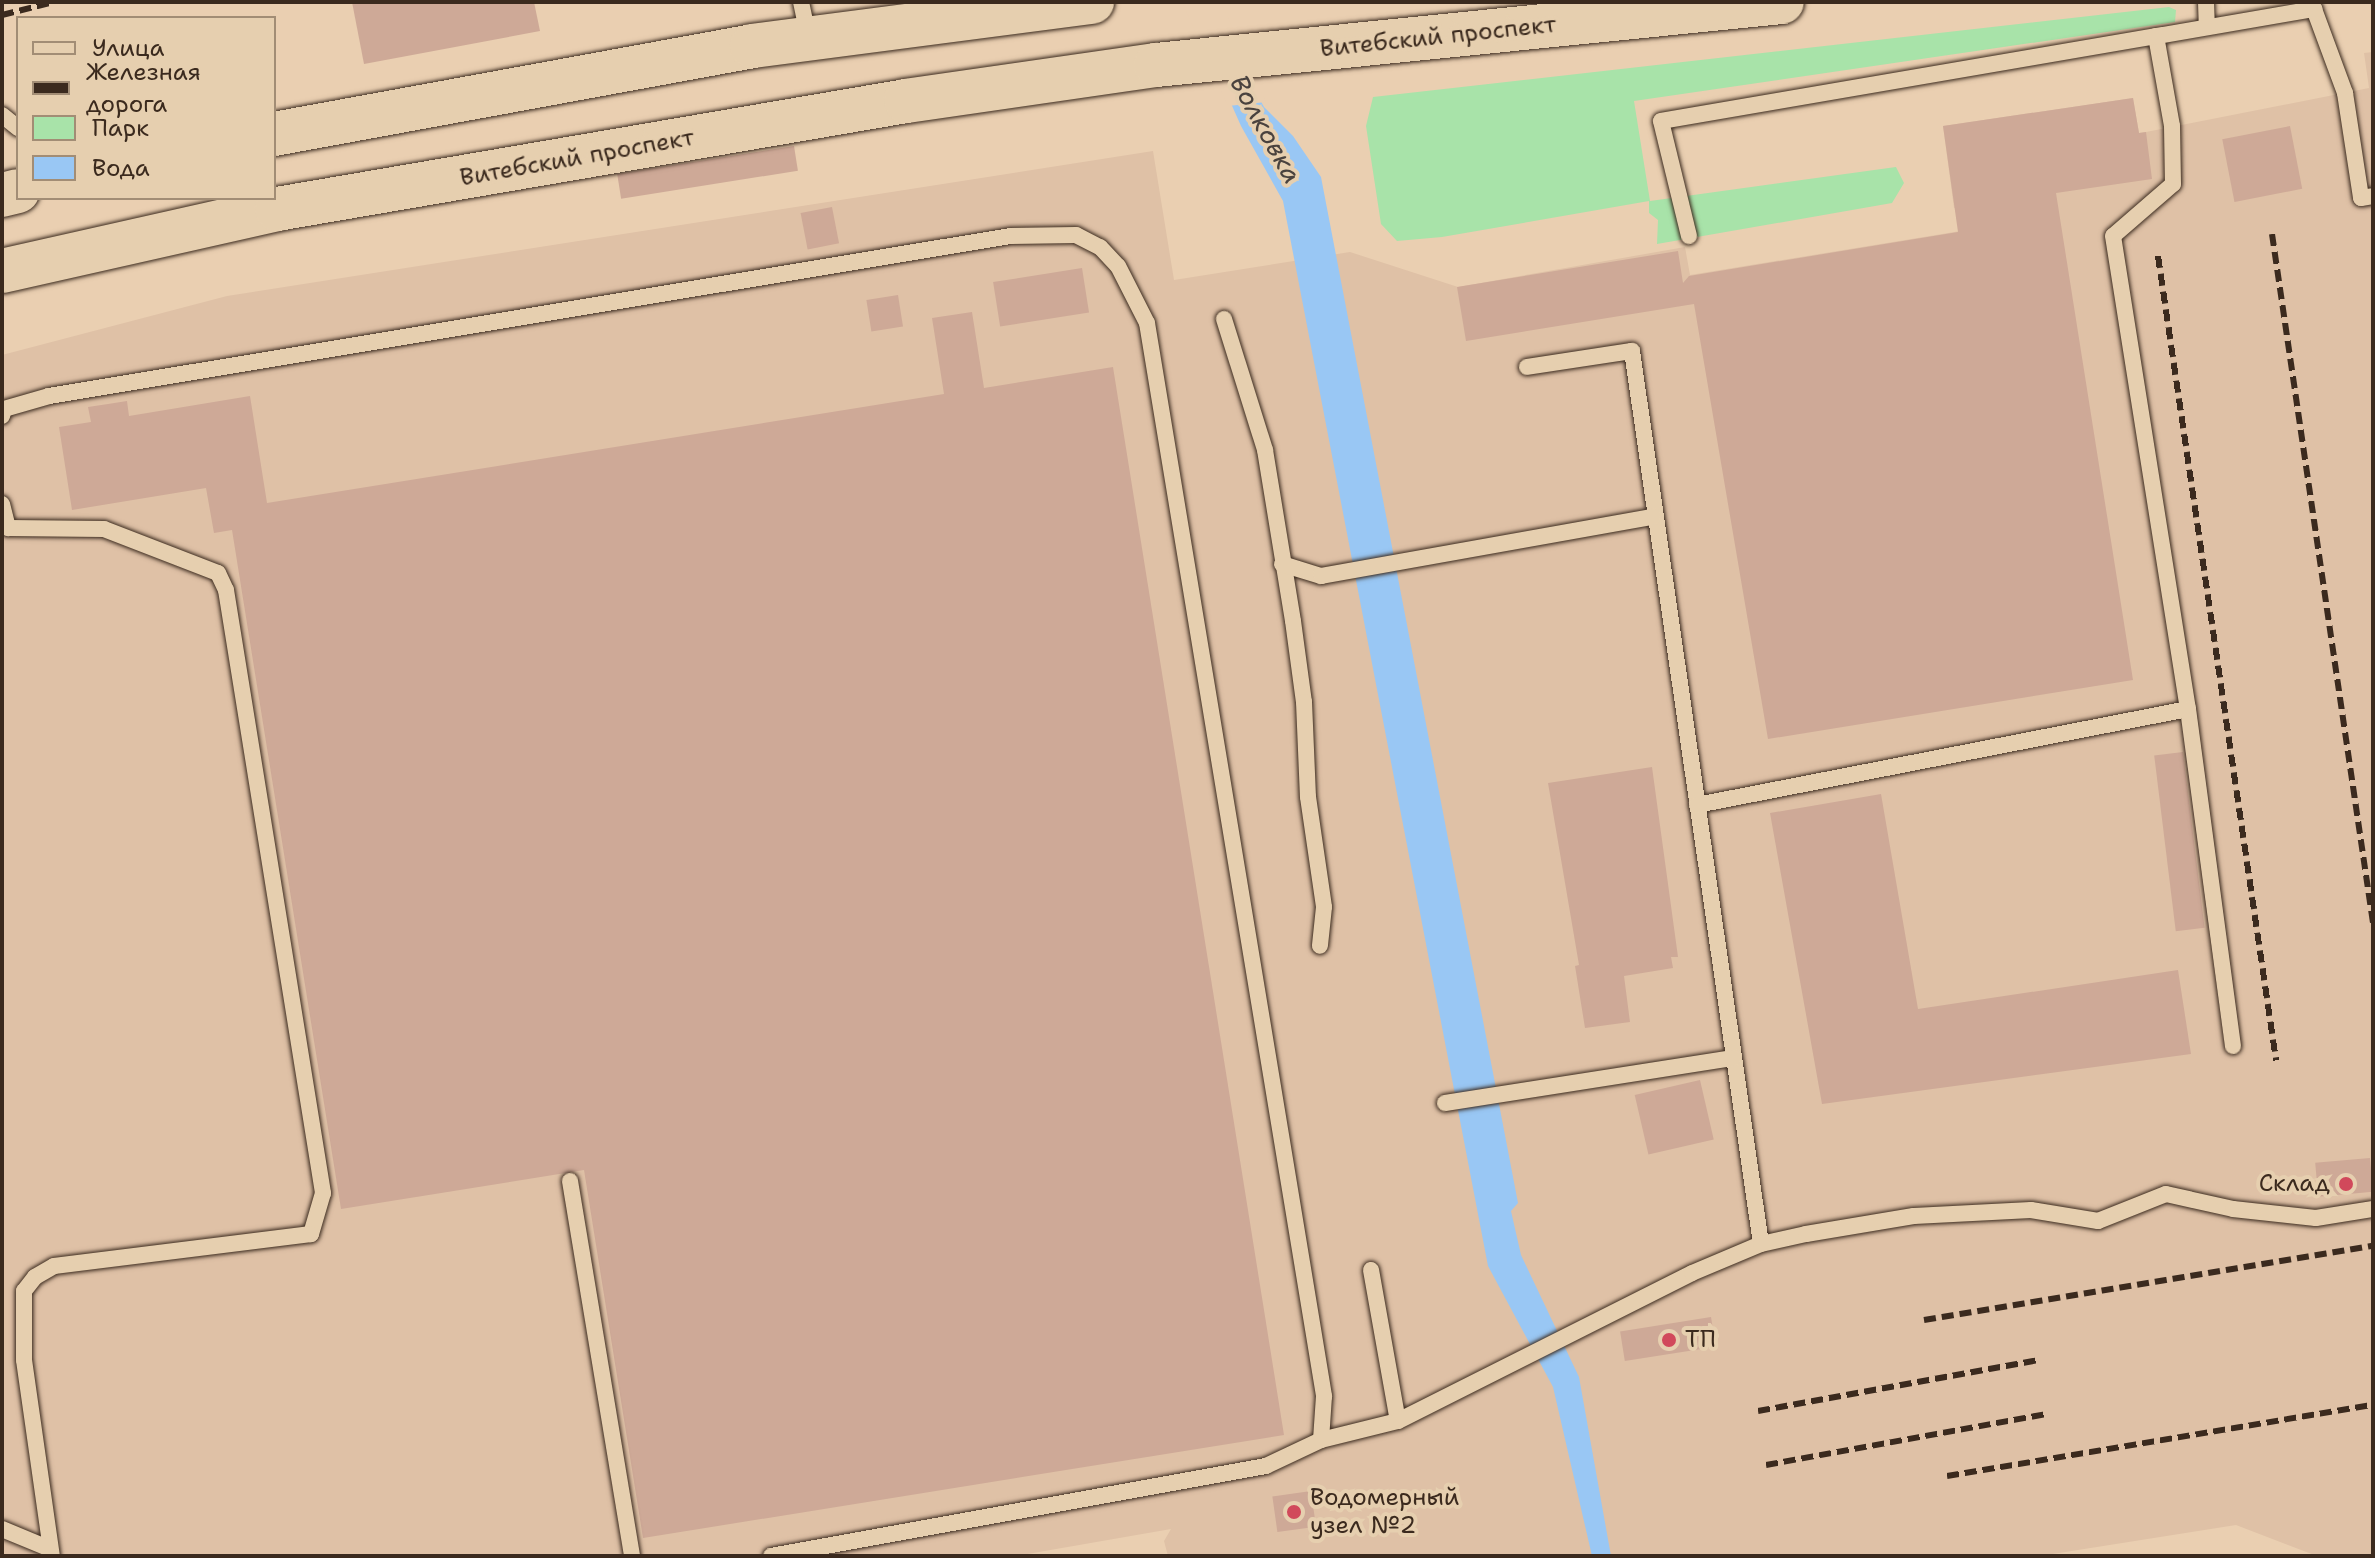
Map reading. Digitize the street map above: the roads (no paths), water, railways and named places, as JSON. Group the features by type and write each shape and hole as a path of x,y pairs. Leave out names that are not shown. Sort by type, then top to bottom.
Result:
{"main road":[{"path":"276,134 805,20 1092,2"},
{"name":"Витебский проспект","path":"2,271 277,209 906,101 1156,65 1782,2"}],"lane":[{"path":"2206,2 2207,27"},
{"path":"1689,236 1661,121 2314,9 2345,93 2361,198 2373,196"},
{"path":"2156,36 2172,126 2173,184 2113,236 2188,709 2233,1046"},
{"path":"3,409 49,396 247,361 1010,236 1076,235 1100,247 1118,266 1147,323 1324,1396 1321,1440"},
{"path":"1224,319 1265,450 1304,702 1308,797 1324,907 1320,946"},
{"path":"1527,367 1632,351 1653,517 1761,1244"},
{"path":"2,504 5,531 104,529 185,557 218,573 222,581 323,1193 311,1234 54,1266 35,1277 24,1291 24,1360 51,1552"},
{"path":"1282,564 1321,576 1653,517"},
{"path":"1697,805 2188,709"},
{"path":"1445,1103 1734,1058"},
{"path":"570,1181 632,1556"},
{"path":"771,1556 1266,1466 1321,1440 1398,1421 1568,1339 1628,1303 1761,1244 1914,1216 2031,1210 2098,1221 2166,1194 2233,1209 2316,1218 2373,1209"},
{"path":"1371,1270 1398,1421"},
{"path":"2,1529 51,1552"}],"water":[{"name":"Волковка","path":"1186,2 1245,72 1264,107 1293,136 1321,177 1518,1203 1511,1211 1521,1255 1579,1377 1611,1556 1592,1556 1553,1387 1488,1266 1283,201 1241,126"}],"railway":[{"path":"2,15 54,2"},
{"path":"2272,234 2373,923"},
{"path":"2158,256 2276,1060"},
{"path":"1924,1320 2373,1246"},
{"path":"1758,1411 2039,1360"},
{"path":"1947,1476 2373,1405"},
{"path":"1766,1465 2047,1414"}],"place":[{"name":"Склад","path":"2346,1184"},
{"name":"ТП","path":"1669,1340"},
{"name":"Водомерный узел №2","path":"1294,1512"}]}
